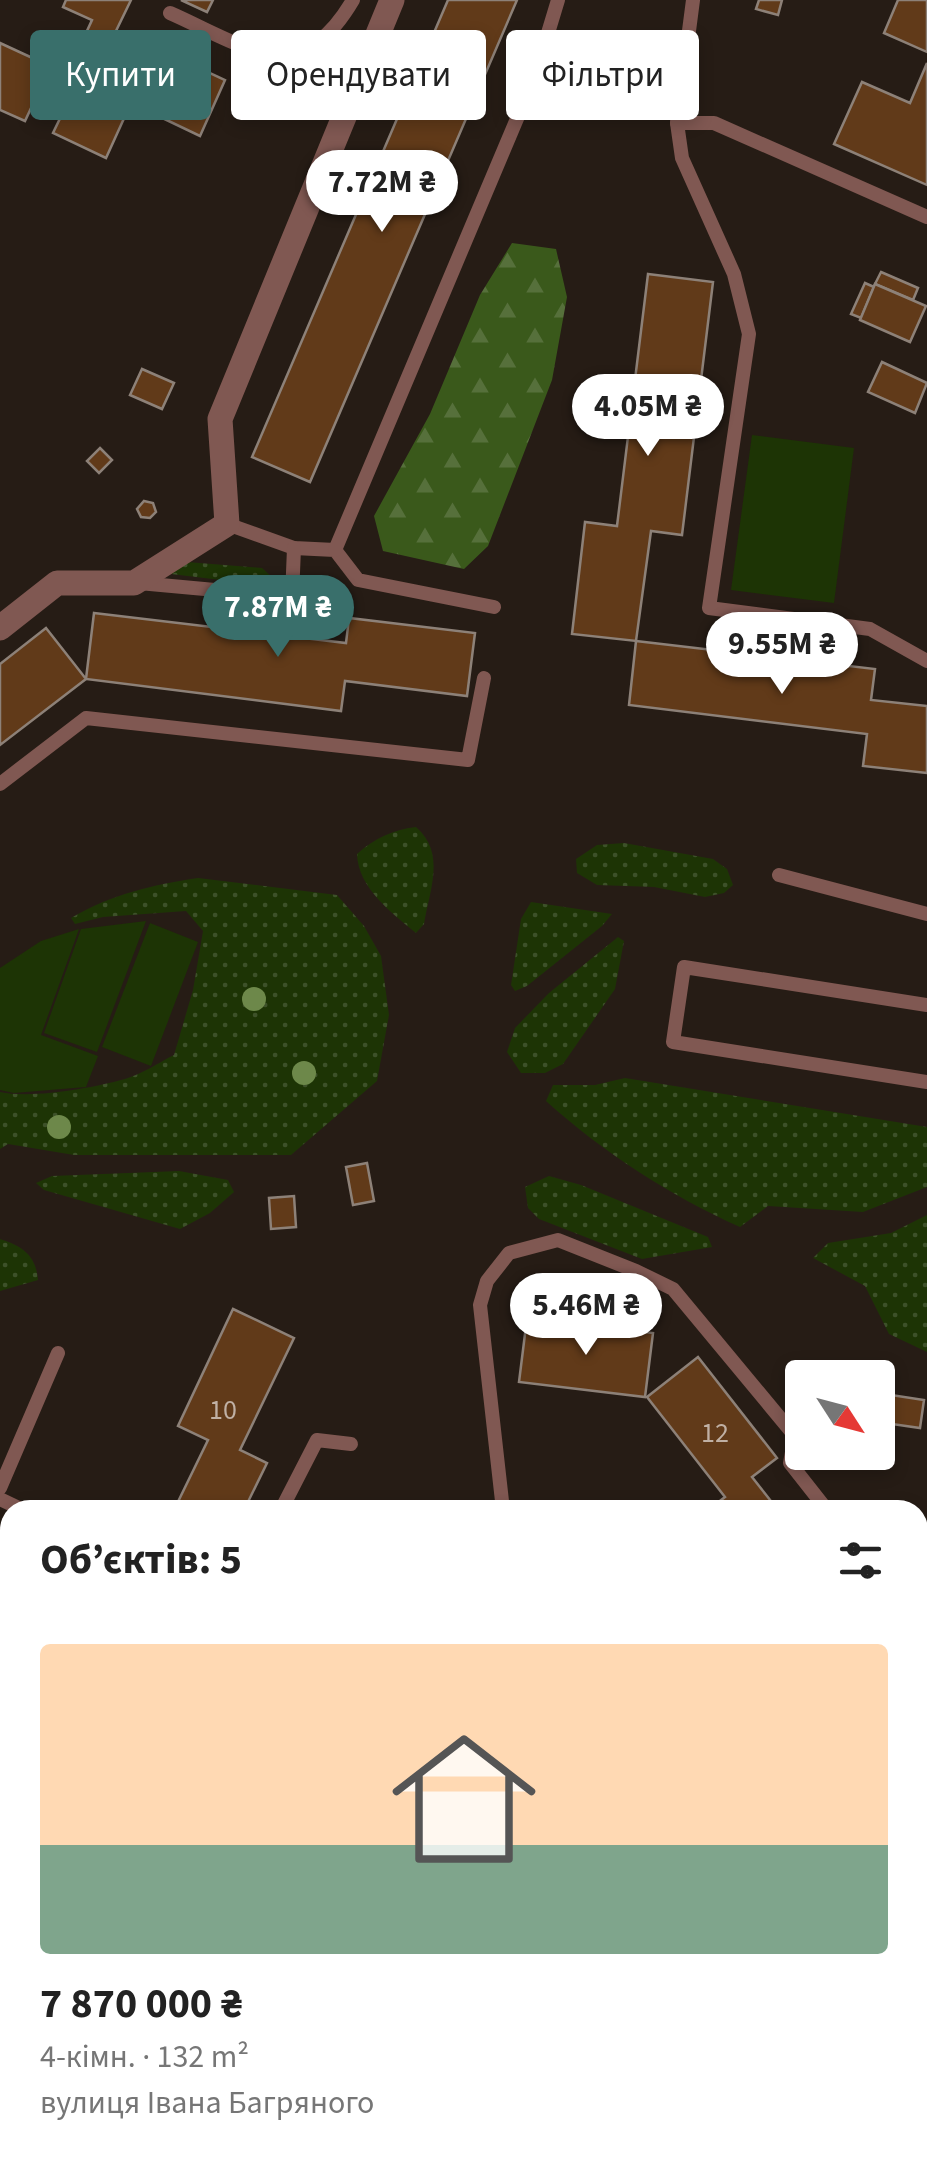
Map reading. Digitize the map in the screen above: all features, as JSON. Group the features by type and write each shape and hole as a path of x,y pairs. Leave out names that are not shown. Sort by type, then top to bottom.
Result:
{"street":[{"path":"0,628 57,583 134,582 227,524 220,419 392,0"}],"lane":[{"path":"170,13 267,55 287,56 319,44 352,0"},
{"path":"335,550 535,76 558,0"},
{"path":"693,0 677,123 682,158 734,274 748,334 709,608 870,628 927,661"},
{"path":"677,123 714,123 927,217"},
{"path":"227,524 294,548 335,550 358,580 494,607"},
{"path":"134,582 292,597 294,548"},
{"path":"0,784 86,718 468,760 484,678"},
{"path":"779,875 927,914"},
{"path":"927,1006 684,967 673,1042 927,1082"},
{"path":"501,1500 480,1305 487,1281 509,1253 558,1240 672,1289 795,1436 790,1464 819,1500"},
{"path":"0,1488 58,1353"},
{"path":"286,1500 317,1440 351,1444"}],"green space":[{"path":"512,243 556,249 567,297 552,380 488,546 464,569 383,551 374,516 430,414 480,295"},
{"path":"752,435 854,448 834,603 731,590"},
{"path":"187,562 262,568 272,577 263,585 171,574"},
{"path":"416,827 431,848 433,872 424,924 416,933 370,889 357,854 384,836"},
{"path":"624,843 713,859 727,869 733,885 724,893 705,897 654,887 597,885 577,873 576,859 597,845"},
{"path":"198,878 337,895 364,926 381,956 389,1015 377,1081 291,1155 74,1155 8,1144 0,1149 0,1092 45,1093 96,1086 131,1077 174,1055 193,990 203,931 186,911 103,917 75,924 71,918 133,892"},
{"path":"531,902 612,914 527,986 515,991 511,985 521,919"},
{"path":"146,921 97,1052 44,1033 81,929"},
{"path":"150,923 198,942 151,1066 102,1047"},
{"path":"79,929 41,1035 98,1056 86,1087 14,1093 0,1090 0,968 41,941"},
{"path":"618,937 624,941 615,989 563,1064 545,1073 521,1073 507,1052 515,1028 549,993"},
{"path":"625,1078 927,1127 927,1187 863,1212 768,1206 740,1227 638,1172 546,1101 553,1085 595,1085"},
{"path":"179,1171 228,1180 234,1192 210,1213 180,1229 44,1190 36,1183 52,1176"},
{"path":"549,1176 581,1185 708,1237 712,1247 642,1259 539,1219 528,1208 525,1187"},
{"path":"927,1215 927,1352 889,1334 865,1286 813,1258 828,1243 891,1233"},
{"path":"0,1239 27,1253 38,1280 0,1291"}],"building":[{"path":"66,0 131,0 116,30 87,30 92,20 63,7"},
{"path":"181,0 213,0 207,12"},
{"path":"448,0 517,0 486,72 486,30 435,30"},
{"path":"759,0 782,0 778,15 756,9"},
{"path":"898,0 927,0 927,52 884,33"},
{"path":"0,43 30,57 30,110 25,121 0,110"},
{"path":"927,63 927,185 834,144 862,82 910,103"},
{"path":"211,74 225,80 211,111"},
{"path":"59,120 123,120 106,158 53,133"},
{"path":"167,120 207,120 200,136"},
{"path":"397,120 465,120 310,482 252,457"},
{"path":"881,272 918,288 913,300 875,284"},
{"path":"648,274 713,282 682,535 651,531 636,641 572,634 585,522 617,526"},
{"path":"865,283 874,287 861,318 851,314"},
{"path":"875,284 926,306 910,342 860,320"},
{"path":"882,362 927,383 915,413 868,392"},
{"path":"142,369 174,383 162,409 130,395"},
{"path":"100,448 112,460 99,473 87,461"},
{"path":"144,501 153,503 156,512 150,518 141,517 137,509"},
{"path":"94,613 346,643 349,618 475,633 467,696 345,681 341,711 86,679"},
{"path":"46,628 86,679 0,745 0,664"},
{"path":"636,641 875,669 871,700 927,706 927,773 863,766 867,734 629,705"},
{"path":"367,1163 374,1201 353,1205 346,1167"},
{"path":"294,1196 296,1227 271,1229 269,1198"},
{"path":"233,1309 294,1338 240,1450 267,1463 249,1500 179,1500 208,1440 178,1426"},
{"path":"527,1318 653,1333 645,1397 519,1382"},
{"path":"698,1357 777,1458 752,1477 770,1500 721,1500 725,1497 647,1397"},
{"path":"895,1396 924,1400 920,1428 895,1424"}]}
